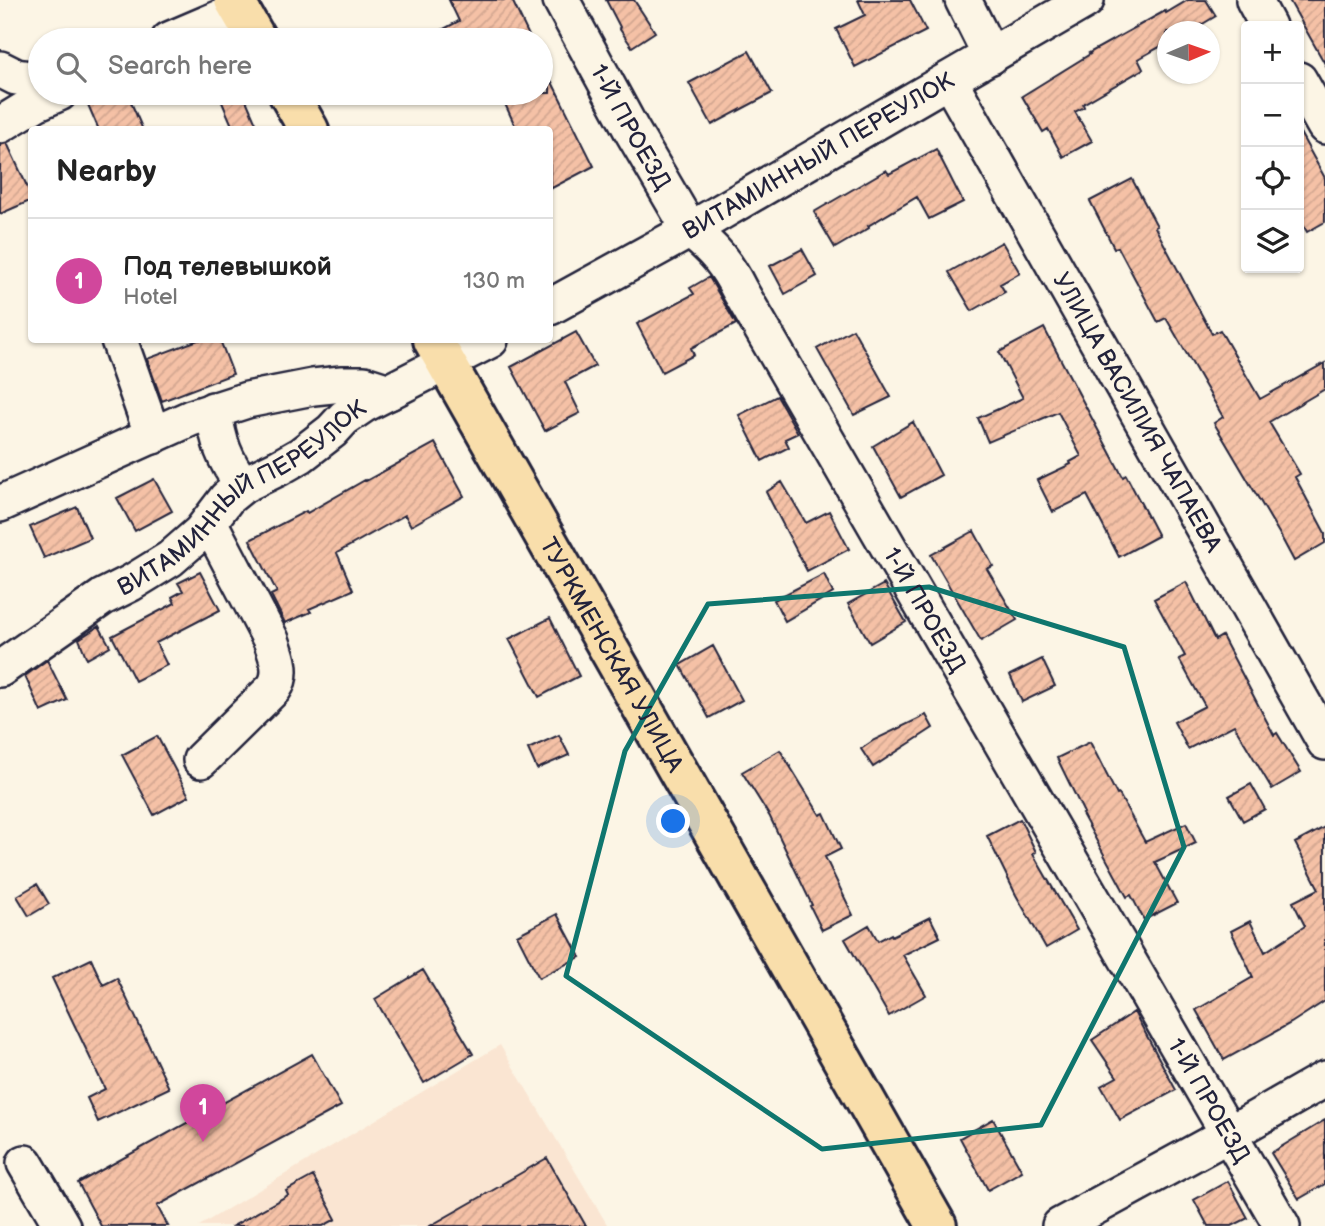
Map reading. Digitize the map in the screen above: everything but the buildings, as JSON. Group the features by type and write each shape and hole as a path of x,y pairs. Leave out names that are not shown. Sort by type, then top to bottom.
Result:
{"main road":[{"path":"295,105 307,126"},
{"name":"ТУРКМЕНСКАЯ УЛИЦА","path":"440,351 937,1226"}],"street":[{"name":"1-Й ПРОЕЗД","path":"561,0 690,230 705,242 729,269 1282,1226"},
{"path":"962,0 991,57"},
{"name":"ВИТАМИННЫЙ ПЕРЕУЛОК","path":"553,305 690,230 1086,0"},
{"path":"1254,0 1266,21"},
{"path":"208,28 243,17"},
{"path":"0,69 16,77 28,78"},
{"name":"УЛИЦА ВАСИЛИЯ ЧАПАЕВА","path":"949,80 1325,742"},
{"path":"1301,84 1325,126"},
{"path":"0,125 33,105"},
{"path":"121,343 153,436"},
{"name":"ВИТАМИННЫЙ ПЕРЕУЛОК","path":"0,670 103,597 170,559 201,532 227,498 243,485 301,455 344,418 389,392 440,351 476,343"},
{"path":"0,504 213,410 247,400 342,384 365,384 389,392"},
{"path":"213,410 221,448 243,485"},
{"path":"201,760 279,681 276,653 271,640 209,522"},
{"path":"1060,1226 1325,1079"},
{"path":"26,1163 62,1226"}],"highlighted area":[{"path":"929,587 1124,647 1184,847 1041,1125 822,1149 566,976 625,751 708,604"}],"shaded area":[{"path":"500,1045 608,1226 199,1226"}],"place":[{"name":"Под телевышкой","path":"203,1142"}]}
